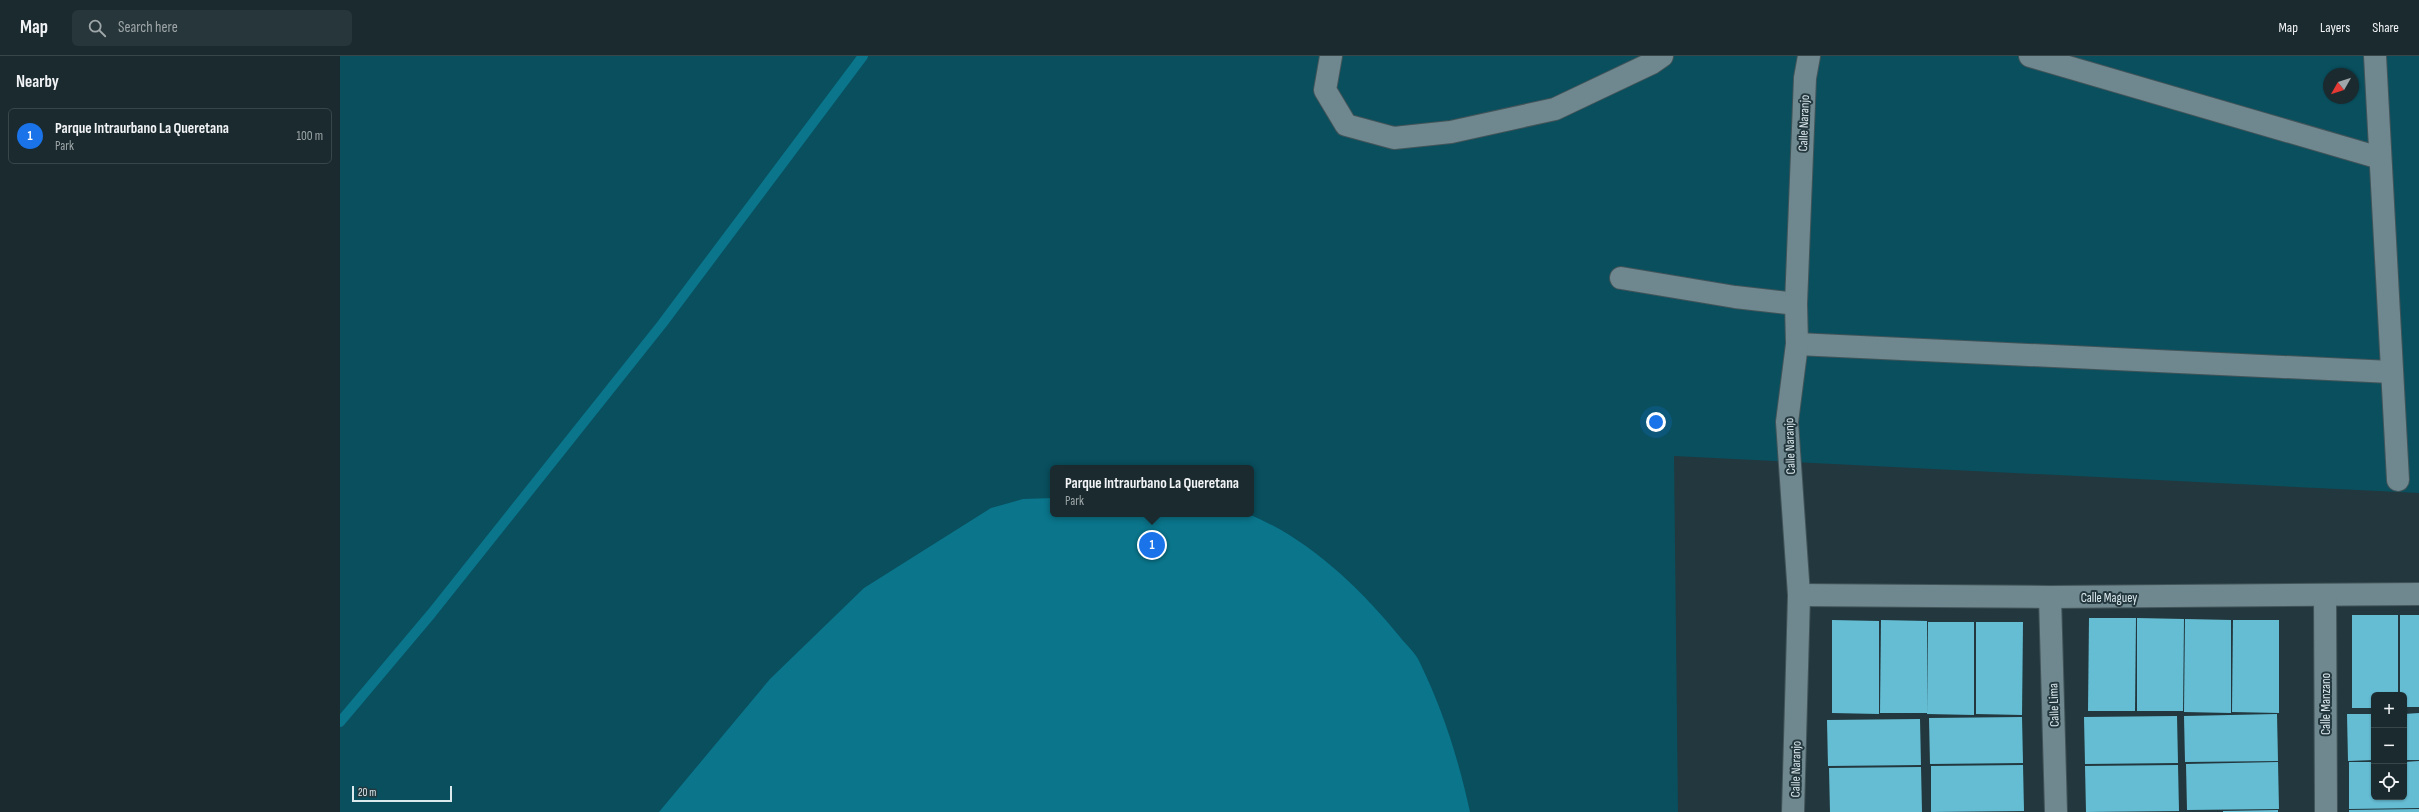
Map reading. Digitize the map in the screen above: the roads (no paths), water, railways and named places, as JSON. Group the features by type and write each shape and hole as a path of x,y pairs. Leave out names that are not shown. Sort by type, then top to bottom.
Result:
{"street":[{"path":"1331,56 1325,90 1346,125 1394,138 1451,132 1555,109 1652,63 1662,56"},
{"name":"Calle Naranjo","path":"1793,812 1799,595 1787,422 1797,344 1796,304 1805,78 1808,56"},
{"path":"2030,56 2380,158"},
{"path":"2375,56 2398,480"},
{"path":"1621,278 1735,297 1796,304"},
{"path":"1797,344 2391,372"},
{"name":"Calle Maguey","path":"1799,595 2050,598 2419,594"},
{"name":"Calle Manzano","path":"2325,595 2326,812"},
{"name":"Calle Lima","path":"2050,598 2056,812"}],"waterway":[{"path":"340,722 431,614 662,324 863,56"}],"place":[{"name":"Parque Intraurbano La Queretana","path":"1152,545"}]}
